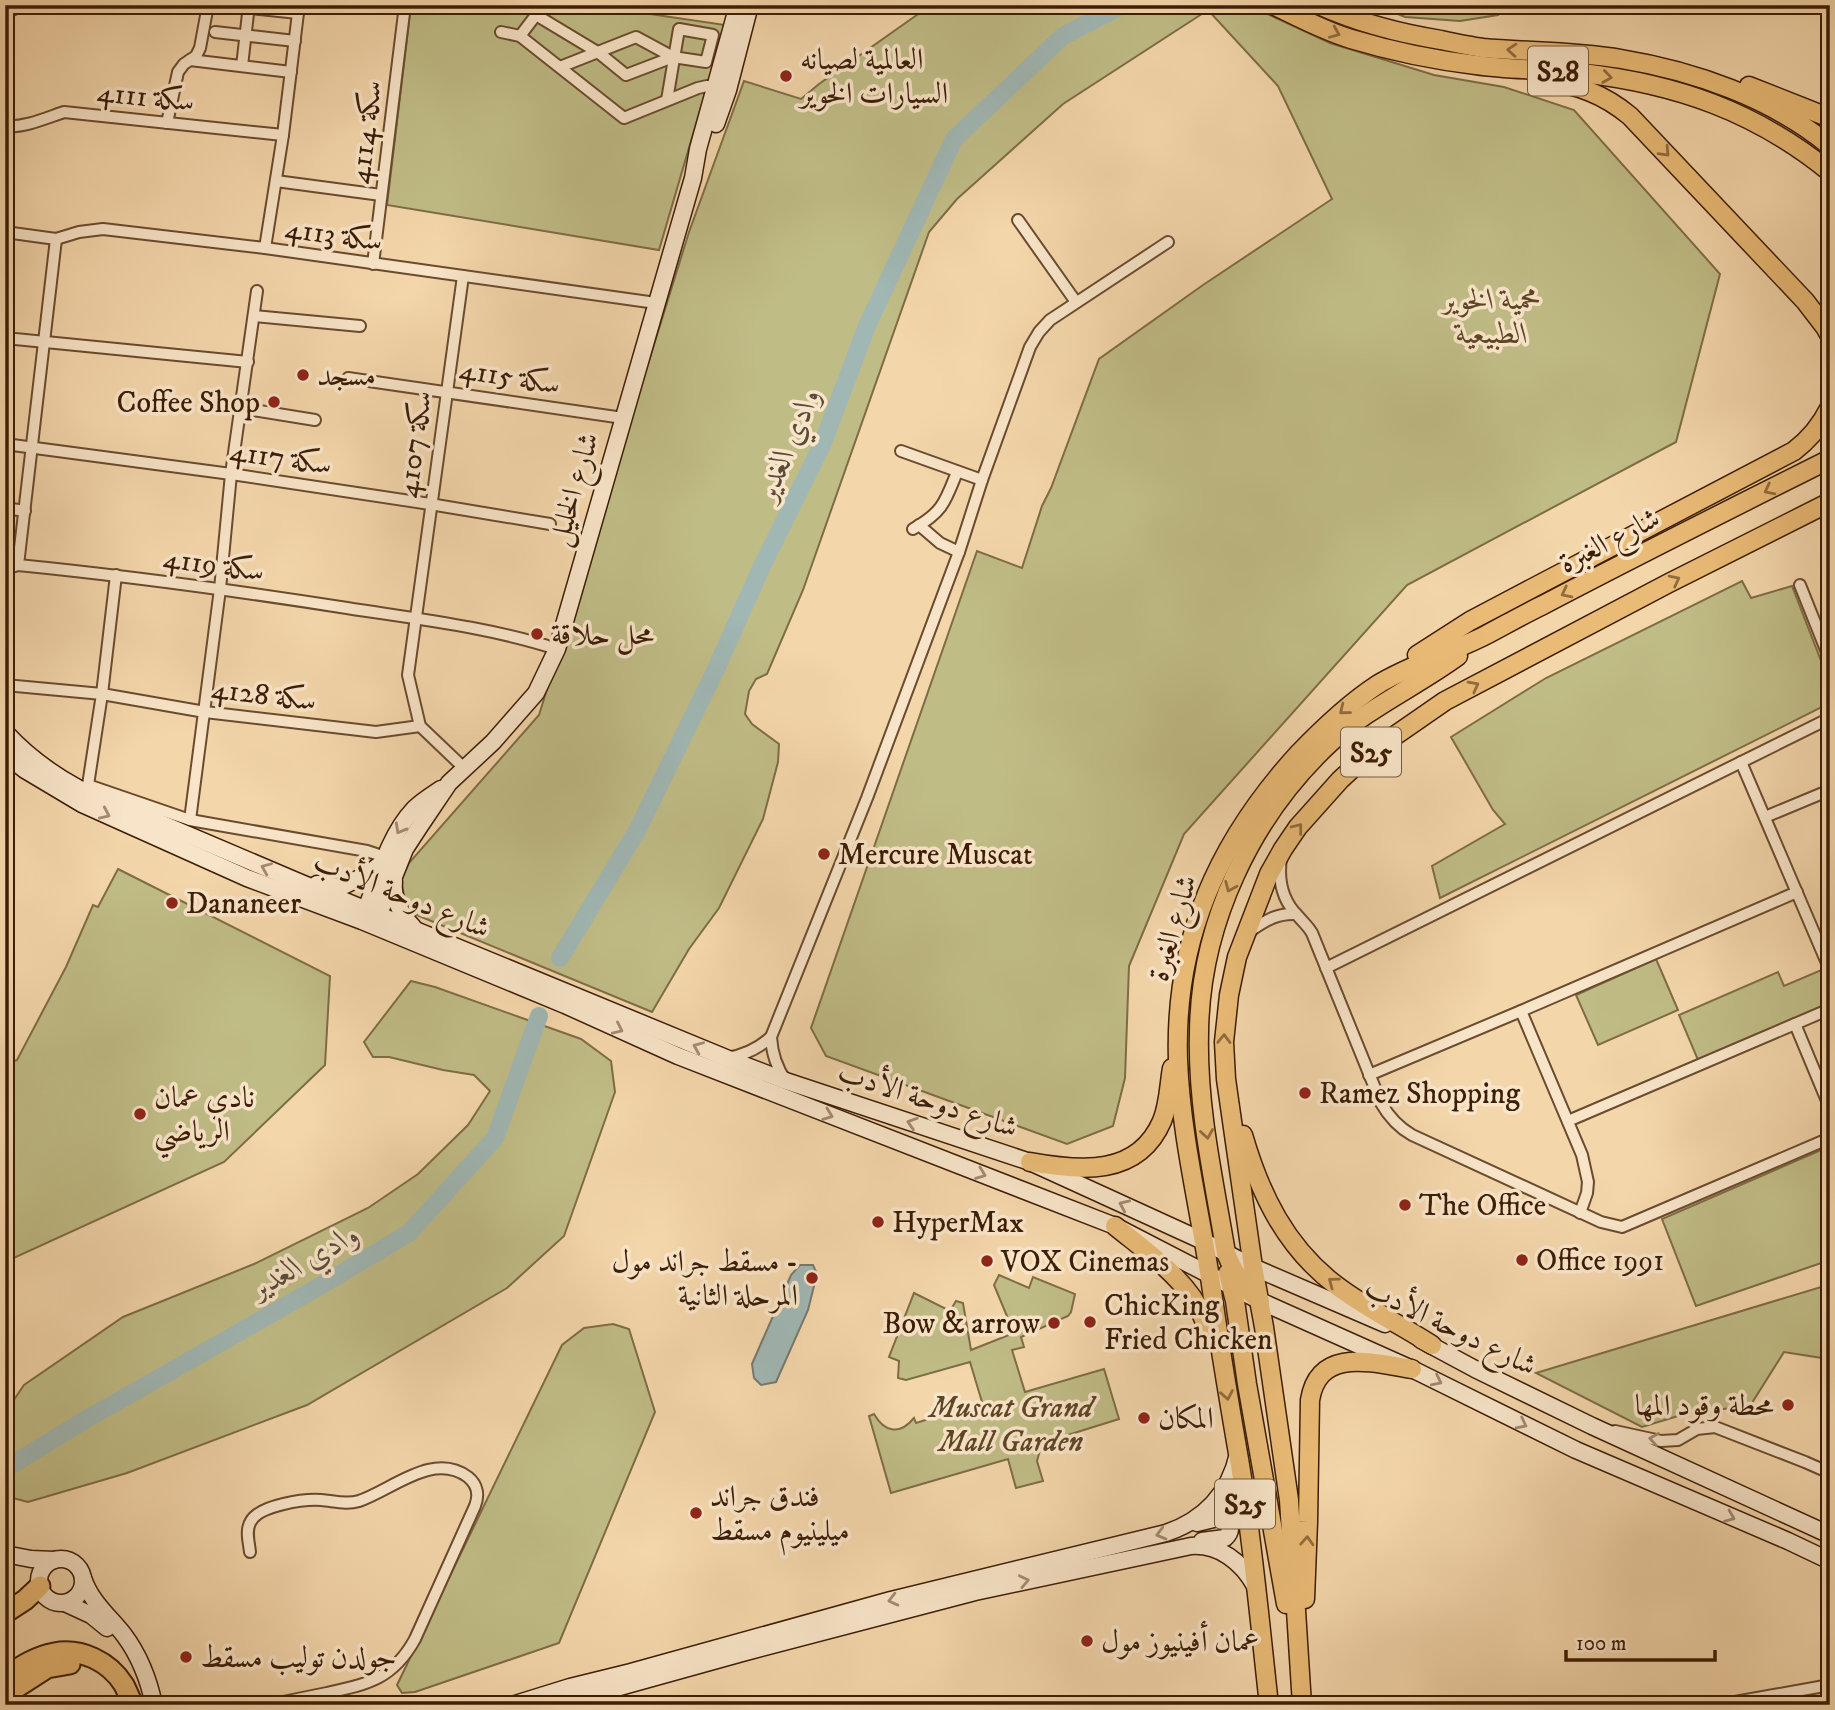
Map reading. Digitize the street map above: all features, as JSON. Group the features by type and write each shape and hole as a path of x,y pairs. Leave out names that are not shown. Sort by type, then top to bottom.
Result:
{"highway":[{"path":"5,1613 24,1600 39,1583"},
{"path":"5,1677 37,1658 54,1653 92,1656 107,1666 124,1685 133,1705"},
{"path":"5,1695 47,1668 61,1664 79,1664 92,1667 104,1677 116,1689 122,1705"}],"main road":[{"name":"شارع الخليل","path":"370,918 405,819 493,743 536,693 557,649 693,178 709,143 738,5"},
{"name":"شارع الخليل","path":"722,88 750,5"},
{"name":"S28","path":"1273,5 1348,38 1387,49 1475,65 1579,73 1672,89 1752,120 1830,172"},
{"name":"S28","path":"1319,5 1366,24 1415,36 1480,47 1597,56 1633,62 1720,85 1755,99 1794,120 1830,146"},
{"path":"1597,56 1629,52 1672,61 1723,76 1830,118"},
{"path":"1475,65 1571,85 1588,90 1616,105 1805,301 1830,336"},
{"path":"1378,685 1470,621 1794,451 1815,432 1830,407"},
{"name":"شارع الغبرة","path":"1269,1705 1238,1454 1185,1132 1178,1062 1178,1026 1186,962 1201,906 1228,848 1250,814 1286,768 1332,720 1378,685 1483,637 1830,459"},
{"name":"S25","path":"1302,1705 1289,1500 1226,1079 1224,1042 1225,1019 1237,957 1269,874 1298,827 1349,772 1367,755 1445,701 1830,502"},
{"path":"1260,1301 1248,1292 1239,1280 1226,1253 1200,1085 1201,993 1219,915 1231,884 1265,820 1307,766 1332,741 1362,718 1483,637"},
{"name":"شارع دوحة الأدب","path":"5,732 31,758 78,788 299,882 370,918 678,1056 1115,1226 1209,1275 1234,1294 1260,1301 1412,1369 1576,1450 1830,1561"},
{"name":"شارع دوحة الأدب","path":"5,754 25,771 82,804 247,878 370,918 414,929 786,1081 1030,1163 1203,1241 1253,1268 1432,1345 1592,1426 1830,1535"},
{"path":"5,771 25,771"},
{"path":"299,882 341,887 387,864 394,897 405,919 414,929"},
{"path":"1030,1163 1062,1168 1100,1168 1115,1164 1141,1150 1163,1120 1178,1026"},
{"path":"1226,1079 1262,1191 1284,1232 1299,1252 1338,1287 1432,1345"},
{"path":"1115,1226 1171,1272 1193,1298 1222,1363"},
{"path":"1203,1241 1222,1261 1234,1294 1247,1384 1300,1683"},
{"path":"1213,1303 1217,1295 1223,1292 1234,1294"},
{"path":"1300,1683 1312,1390 1325,1371 1346,1361 1360,1360 1412,1369"},
{"path":"512,1705 815,1620 1166,1533 1189,1523 1219,1498 1229,1482 1238,1454"},
{"path":"555,1705 975,1592 1225,1538 1230,1529 1228,1521 1222,1517 1189,1523"},
{"path":"1191,1546 1208,1547 1227,1555 1243,1568 1255,1586"},
{"path":"5,1554 31,1559 65,1559 75,1564 96,1603 133,1648 145,1674 154,1705"},
{"path":"39,1583 45,1566 54,1560"},
{"path":"5,1562 23,1567 32,1573 49,1600 60,1603 70,1601 79,1594 83,1578"},
{"path":"65,1602 91,1615 112,1634 131,1665 145,1705"}],"street":[{"path":"5,13 23,5"},
{"path":"167,123 178,72 196,56 208,5"},
{"path":"222,5 299,9 265,248"},
{"name":"سكة 4114","path":"373,264 405,5"},
{"path":"242,66 248,6"},
{"path":"520,36 536,15 599,53 626,75 673,57"},
{"path":"215,32 295,41"},
{"path":"501,32 520,36 624,118 698,88 722,88"},
{"path":"560,67 636,37 673,57"},
{"path":"667,100 673,57"},
{"path":"190,60 291,72"},
{"name":"سكة 4111","path":"5,126 11,127 64,112 283,135"},
{"path":"276,181 382,195"},
{"path":"1018,220 1076,302"},
{"name":"سكة 4113","path":"5,232 56,239 103,229 265,248 656,303"},
{"path":"18,565 56,239"},
{"path":"726,1058 746,1054 771,1037 867,798 959,552 982,480 1034,339 1050,320 1168,242"},
{"name":"سكة 4107","path":"415,618 463,276"},
{"path":"190,820 220,589 231,474 257,291"},
{"path":"254,316 360,326"},
{"path":"5,338 248,362"},
{"name":"سكة 4115","path":"348,378 623,418"},
{"path":"241,408 315,420"},
{"name":"سكة 4117","path":"5,444 231,474 550,524"},
{"path":"901,450 982,480"},
{"path":"957,472 944,505 916,527 959,552"},
{"path":"5,508 24,512"},
{"name":"سكة 4119","path":"5,569 18,565 220,589 507,634 557,649"},
{"path":"116,575 88,785 190,820 367,851 387,864"},
{"path":"1800,585 1830,660"},
{"path":"415,618 408,675 420,726 464,768"},
{"name":"سكة 4128","path":"5,685 102,694 205,712 376,732 420,726"},
{"path":"1326,968 1830,718"},
{"path":"1741,762 1830,970"},
{"path":"1765,817 1830,790"},
{"path":"1283,849 1280,863 1281,887 1296,915 1312,933 1388,1116 1405,1131 1580,1213 1611,1226 1622,1227 1830,1138"},
{"path":"1369,1075 1797,892"},
{"path":"1245,934 1265,921 1283,914 1296,915"},
{"path":"1568,1121 1830,1009"},
{"path":"1521,1012 1582,1155 1588,1182 1580,1213"},
{"path":"1795,1024 1830,1108"},
{"path":"771,1037 776,1065 786,1081"},
{"path":"1592,1426 1661,1441 1678,1440 1697,1429 1715,1427 1830,1474"},
{"path":"250,1552 247,1529 251,1521 257,1514 284,1504 320,1500 352,1502 410,1476 440,1468 458,1471 468,1477 476,1487 477,1500 415,1639 396,1667 367,1684 268,1705"},
{"path":"1718,1705 1830,1685"}],"green space":[{"path":"411,5 589,5 725,25 659,250 387,205"},
{"name":"محمية الخوير الطبيعية","path":"931,5 1248,5 1330,43 1434,75 1504,87 1574,110 1720,274 1676,442 1407,585 1184,834 1129,966 1125,1078 1113,1126 1067,1144 826,1056 811,1028 977,551 1022,568 1042,506 1099,359 1203,285 1332,199 1278,86 1208,10 1063,104 957,199 929,232 803,590 767,674 756,679 749,691 745,714 752,724 779,744 778,762 763,819 719,908 689,949 652,1012 407,911 401,881 409,863 539,715 689,232 744,81 801,99"},
{"path":"1376,5 1507,5 1498,15 1460,21 1405,17"},
{"path":"1742,581 1751,598 1792,586 1830,684 1830,703 1440,898 1432,866 1505,824 1493,810 1451,737 1546,678"},
{"name":"نادي عمان الرياضي","path":"118,869 330,976 325,1065 224,1162 5,1262 5,1065 17,1060 66,967 93,905 98,907"},
{"path":"1656,959 1678,1010 1598,1045 1576,995"},
{"path":"1826,968 1830,977 1830,1003 1698,1060 1679,1015 1778,972 1784,986"},
{"path":"411,981 581,1039 611,1061 615,1092 564,1236 507,1288 307,1405 127,1473 28,1502 5,1496 5,1413 24,1385 123,1317 254,1264 368,1208 418,1174 468,1125 490,1091 474,1075 389,1057 373,1057 364,1042"},
{"path":"1828,1147 1830,1260 1696,1306 1662,1219"},
{"name":"Muscat Grand Mall Garden","path":"999,1275 1029,1288 1033,1277 1075,1294 1068,1316 1021,1337 1024,1347 1012,1350 1025,1392 1104,1369 1119,1419 1042,1443 1037,1461 1043,1481 1016,1488 1008,1459 891,1493 869,1416 874,1414 883,1425 893,1430 903,1427 914,1418 916,1423 982,1402 970,1362 906,1380 898,1378 899,1361 889,1357 914,1293 950,1311 956,1301 963,1303 971,1350 1014,1333 994,1285"},
{"path":"1821,1287 1822,1358 1784,1352 1750,1406 1688,1413 1642,1427 1536,1373"},
{"path":"613,1324 629,1329 655,1412 559,1643 415,1692 402,1693 397,1685 562,1345 584,1328"}],"water":[{"path":"800,1265 813,1265 817,1274 808,1310 776,1382 761,1385 754,1378 752,1364 791,1275"}],"waterway":[{"name":"وادي الغدير","path":"560,958 637,831 716,669 762,566 822,445 867,326 954,139 1063,36 1123,5"},
{"name":"وادي الغدير","path":"5,1469 409,1233 495,1138 539,1016"}],"place":[{"name":"العالمية لصيانه السيارات الخوير","path":"786,76"},
{"name":"مسجد","path":"303,375"},
{"name":"Coffee Shop","path":"274,402"},
{"name":"محل حلاقة","path":"537,634"},
{"name":"Mercure Muscat","path":"824,854"},
{"name":"Dananeer","path":"172,903"},
{"name":"Ramez Shopping","path":"1305,1093"},
{"name":"نادي عمان الرياضي","path":"140,1114"},
{"name":"The Office","path":"1405,1205"},
{"name":"HyperMax","path":"878,1222"},
{"name":"Office 1991","path":"1522,1260"},
{"name":"VOX Cinemas","path":"987,1261"},
{"name":"مسقط جراند مول - المرحلة الثانية","path":"812,1278"},
{"name":"ChicKing Fried Chicken","path":"1090,1322"},
{"name":"Bow & arrow","path":"1054,1323"},
{"name":"محطة وقود المها","path":"1788,1405"},
{"name":"المكان","path":"1144,1418"},
{"name":"فندق جراند ميلينيوم مسقط","path":"696,1513"},
{"name":"عمان أفينيوز مول","path":"1087,1641"},
{"name":"جولدن توليب مسقط","path":"186,1657"}]}
